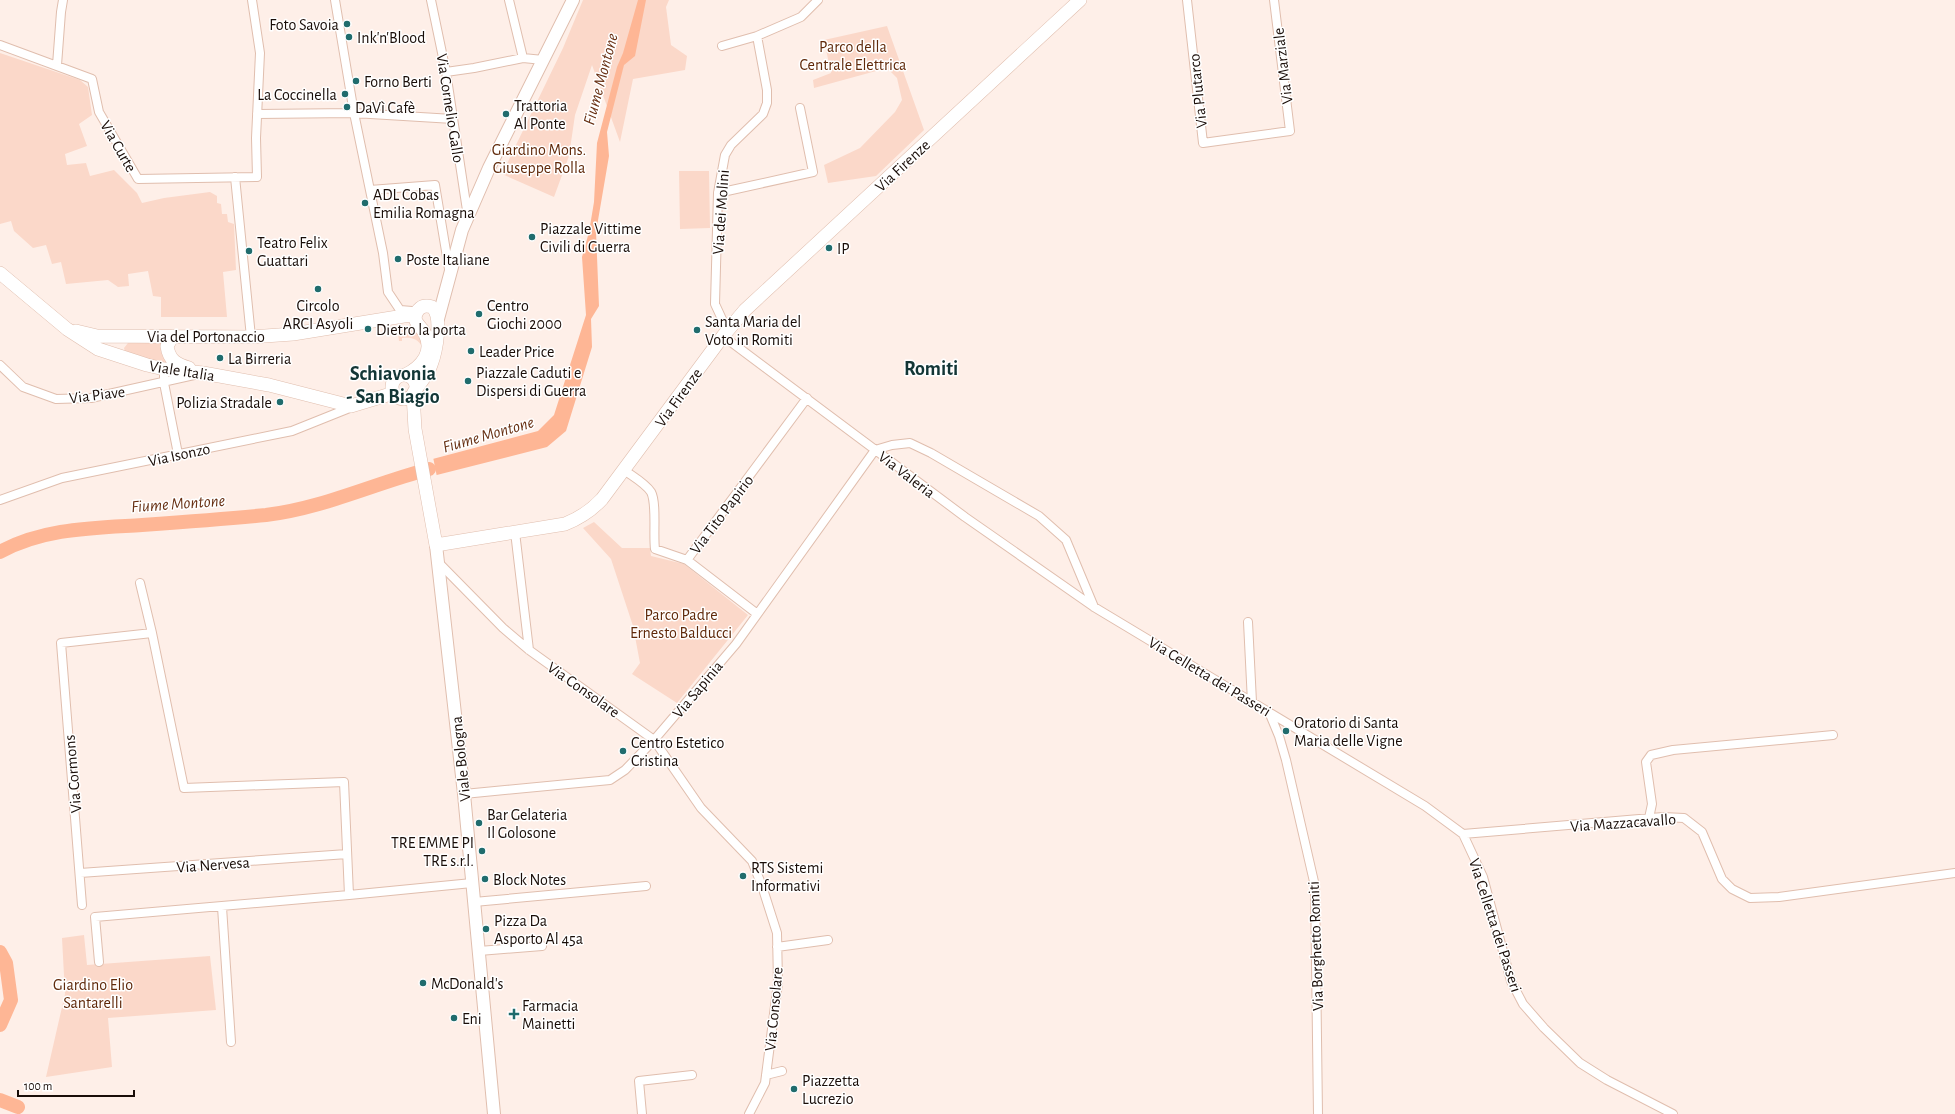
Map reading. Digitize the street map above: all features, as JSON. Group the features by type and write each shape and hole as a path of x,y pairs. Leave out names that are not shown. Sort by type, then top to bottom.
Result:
{"main road":[{"path":"438,319 462,230 489,168 573,0"},
{"name":"Via Firenze","path":"436,545 565,524 579,519 591,511 602,500 725,333 765,291 1080,0"},
{"name":"Viale Italia","path":"0,273 67,329 98,349 122,357 164,369 203,373 269,385 351,406 393,395"},
{"path":"421,310 438,313 435,350 431,365 414,393 405,398 393,395 392,386 394,380 398,376 405,375 420,366 427,355 426,338 423,330 417,324 421,310 440,299 447,286"},
{"name":"Via del Portonaccio","path":"67,329 97,336 251,337 293,334 421,310"},
{"path":"122,357 117,348 126,336"},
{"path":"173,336 166,346 168,354 176,364 203,373"},
{"path":"405,375 414,381 414,393"},
{"name":"Viale Bologna","path":"414,393 416,433 439,563 464,794 494,1114"},
{"name":"Viale Bologna","path":"393,395 408,412 416,433"}],"street":[{"path":"57,64 60,12 63,0"},
{"path":"252,0 260,53 257,114 354,113 453,119"},
{"path":"335,0 354,113 383,253 388,292 400,310 421,310"},
{"name":"Via Cornelio Gallo","path":"430,0 446,72 468,217"},
{"path":"509,0 523,58"},
{"path":"722,46 757,36 801,17 818,0"},
{"name":"Via Plutarco","path":"1187,0 1203,143 1290,131"},
{"name":"Via Marziale","path":"1274,0 1290,131"},
{"name":"Via dei Molini","path":"725,333 715,304 718,193 725,155 731,144 762,114 767,103 767,90 757,36"},
{"name":"Via Curte","path":"0,45 57,64 92,79 99,112 138,179 257,177 257,114"},
{"path":"446,72 523,58 543,60"},
{"path":"718,193 813,172 800,108"},
{"path":"235,177 251,337"},
{"path":"370,190 435,185 450,273"},
{"name":"Via Valeria","path":"725,333 875,450 965,517 1094,608"},
{"name":"Via Piave","path":"0,365 23,387 56,399 91,398 164,383 203,373"},
{"path":"164,369 164,383 178,454"},
{"name":"Via Tito Papirio","path":"756,613 687,560 807,398"},
{"name":"Via Isonzo","path":"0,500 62,478 292,431 358,405"},
{"path":"875,450 910,443 931,453 1039,516 1066,540 1094,608"},
{"name":"Via Sapinia","path":"464,794 610,780 625,770 654,740 736,644 756,613 875,450"},
{"path":"624,470 651,492 654,512 654,549 687,560"},
{"path":"515,532 529,650"},
{"name":"Via Consolare","path":"439,563 503,628 529,650 654,740 701,808 752,861 762,886 777,933 778,982 765,1083 750,1114"},
{"path":"140,583 152,632 184,788 344,782 349,895"},
{"name":"Via Celletta dei Passeri","path":"1094,608 1425,806 1463,834 1483,877 1511,981 1523,1004 1544,1028 1580,1063 1607,1080 1674,1114"},
{"path":"1248,622 1252,702"},
{"name":"Via Cormons","path":"82,905 61,643 152,632"},
{"name":"Via Borghetto Romiti","path":"1270,712 1284,752 1316,886 1318,1114"},
{"path":"1649,818 1652,804 1646,762 1651,755 1673,750 1834,735"},
{"name":"Via Mazzacavallo","path":"1463,834 1649,818 1684,818 1702,832 1722,879 1732,889 1750,898 1779,897 1955,873"},
{"name":"Via Nervesa","path":"80,873 347,854"},
{"path":"99,962 95,917 222,907 472,883"},
{"path":"474,902 646,886"},
{"path":"222,907 231,1042"},
{"path":"777,947 828,940"},
{"path":"479,950 542,946"},
{"path":"766,1075 782,1071"},
{"path":"642,1114 639,1081 692,1075"}],"green space":[{"name":"Giardino Mons. Giuseppe Rolla","path":"583,0 669,0 666,7 671,45 687,56 685,70 633,79 620,142 592,65 575,115 569,156 554,197 502,174 563,48"},
{"name":"Parco della Centrale Elettrica","path":"887,26 924,130 876,176 828,183 824,165 860,148 895,112 902,100 897,78 887,68 814,88 813,80 831,73 824,40"},
{"path":"0,53 80,80 88,87 92,115 79,124 87,146 65,154 67,165 86,163 90,176 114,170 137,193 142,203 164,198 210,192 217,196 217,203 221,204 222,214 227,214 228,222 234,224 236,270 223,272 227,317 161,317 161,297 153,296 148,271 128,274 129,286 118,287 108,280 66,284 61,262 52,264 46,245 33,248 14,231 11,221 0,224"},
{"path":"679,171 709,171 710,228 680,229"},
{"path":"397,327 412,328 419,335 423,347 417,340 412,338 402,338 402,341 399,341"},
{"path":"165,342 174,365 140,358 125,352 124,348 128,343"},
{"name":"Parco Padre Ernesto Balducci","path":"594,522 622,548 650,548 651,556 684,564 748,615 677,703 632,674 640,663 633,626 611,559 583,528"},
{"name":"Giardino Elio Santarelli","path":"84,935 87,965 210,956 216,1010 108,1018 112,1067 46,1077 65,994 62,938"}],"shaded area":[{"path":"638,0 646,0 635,56 624,65 607,132 609,156 596,232 599,306 591,319 592,347 566,431 547,447 413,481 410,465 538,431 554,415 586,315 582,257 589,232 594,202 597,143 617,67 623,53"}],"pier":[{"path":"433,457 437,477 413,483 409,463"}],"waterway":[{"name":"Fiume Montone","path":"0,552 16,544 34,538 69,531 235,518 287,512 328,501 429,469"},
{"name":"Fiume Montone","path":"0,952 6,963 11,1000 0,1025"},
{"name":"Fiume Montone","path":"0,1100 18,1107"}],"place":[{"name":"Foto Savoia","path":"347,24"},
{"name":"Ink'n'Blood","path":"349,37"},
{"name":"Forno Berti","path":"356,81"},
{"name":"La Coccinella","path":"345,94"},
{"name":"DaVì Cafè","path":"347,107"},
{"name":"Trattoria Al Ponte","path":"506,114"},
{"name":"ADL Cobas Emilia Romagna","path":"365,203"},
{"name":"Piazzale Vittime Civili di Guerra","path":"532,237"},
{"name":"IP","path":"829,248"},
{"name":"Teatro Felix Guattari","path":"249,251"},
{"name":"Poste Italiane","path":"398,259"},
{"name":"Circolo ARCI Asyoli","path":"318,289"},
{"name":"Centro Giochi 2000","path":"479,314"},
{"name":"Dietro la porta","path":"368,329"},
{"name":"Santa Maria del Voto in Romiti","path":"697,330"},
{"name":"Leader Price","path":"471,351"},
{"name":"La Birreria","path":"220,358"},
{"name":"Piazzale Caduti e Dispersi di Guerra","path":"468,381"},
{"name":"Polizia Stradale","path":"280,402"},
{"name":"Oratorio di Santa Maria delle Vigne","path":"1286,731"},
{"name":"Centro Estetico Cristina","path":"623,751"},
{"name":"Bar Gelateria Il Golosone","path":"479,823"},
{"name":"TRE EMME PI TRE s.r.l.","path":"482,851"},
{"name":"RTS Sistemi Informativi","path":"743,876"},
{"name":"Block Notes","path":"485,879"},
{"name":"Pizza Da Asporto Al 45a","path":"486,929"},
{"name":"McDonald's","path":"423,983"},
{"name":"Farmacia Mainetti","path":"514,1014"},
{"name":"Eni","path":"454,1018"},
{"name":"Piazzetta Lucrezio","path":"794,1089"}],"district":[{"name":"Romiti","path":"931,368"},
{"name":"Schiavonia - San Biagio","path":"393,384"}]}
